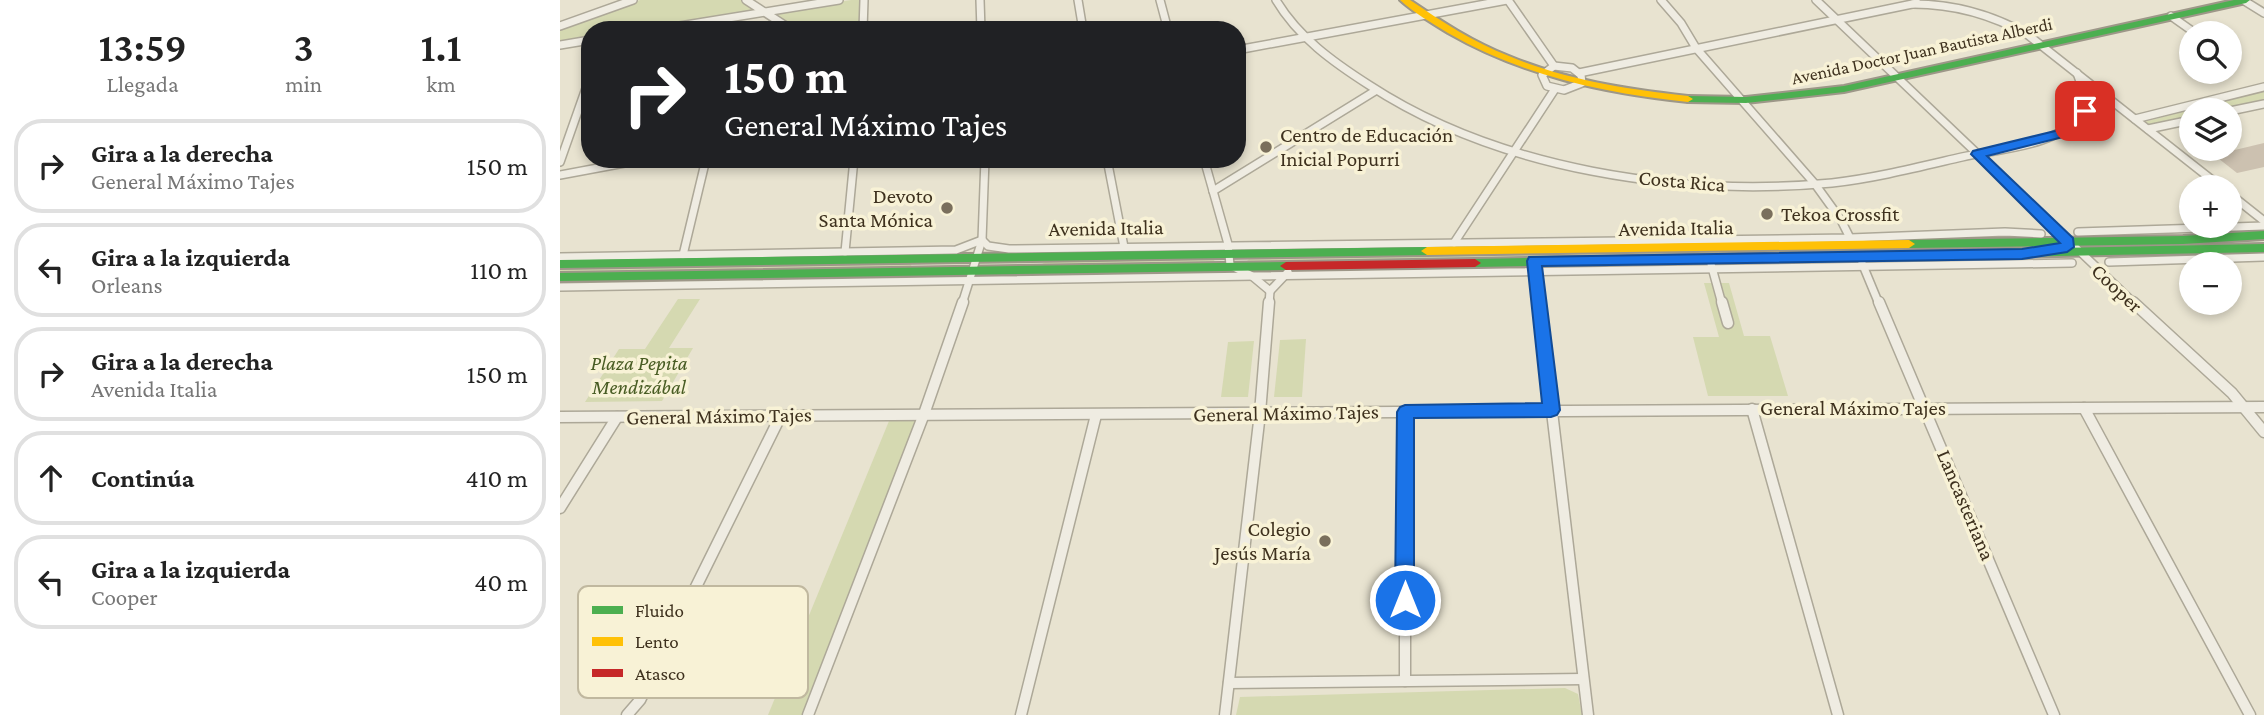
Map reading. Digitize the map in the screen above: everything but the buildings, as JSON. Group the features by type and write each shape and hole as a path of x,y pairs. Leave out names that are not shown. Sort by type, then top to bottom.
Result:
{"main road":[{"name":"Avenida Doctor Juan Bautista Alberdi","path":"1404,0 1423,15 1481,49 1553,72 1650,95 1741,100 1805,95 2244,0"},
{"name":"Avenida Italia","path":"1229,255 1301,264 1372,267 2045,259 2076,258 2081,247 2264,235"},
{"name":"Avenida Italia","path":"560,264 896,256 916,265 974,270 986,265 1381,247 2009,237 2073,237 2132,244 2154,252 2179,253"},
{"path":"2026,259 2067,247 2073,237"},
{"name":"Avenida Italia","path":"2242,253 2264,248"},
{"name":"Avenida Italia","path":"560,277 708,279 867,276 916,265 963,259 974,270"}],"street":[{"path":"560,26 634,0"},
{"path":"746,0 778,21"},
{"path":"708,21 839,0"},
{"path":"863,21 864,0"},
{"path":"980,0 981,21"},
{"path":"1078,0 1082,21"},
{"path":"1160,0 1166,21"},
{"name":"Costa Rica","path":"1276,0 1305,37 1337,64 1376,91 1448,127 1514,150 1592,170 1676,182 1748,186 1815,184 1904,171 2046,137 2071,128 2085,111 2087,99"},
{"path":"1246,48 1508,0 1553,72 1542,80 1555,89 1572,90 1581,78 1696,48 1931,0"},
{"path":"1661,0 1681,23 1696,48 1815,184 1841,220 1850,238"},
{"name":"Cooper","path":"1816,0 1978,154 2073,237 2076,258 2245,407 2264,432"},
{"path":"2244,0 2264,13"},
{"path":"1913,4 1954,3 2006,22 2042,45 2206,175"},
{"path":"737,21 738,16"},
{"path":"2171,16 2179,22"},
{"path":"560,45 581,42"},
{"path":"2077,73 2087,99 2105,95"},
{"path":"2135,119 2264,87"},
{"path":"1452,246 1555,89"},
{"path":"1213,191 1376,91"},
{"path":"560,162 581,102"},
{"path":"2242,109 2264,104"},
{"path":"2148,129 2179,123"},
{"path":"560,175 598,168"},
{"path":"683,255 704,168"},
{"path":"845,252 853,168"},
{"path":"808,715 924,414 974,270 982,240 985,168"},
{"path":"1109,168 1124,247"},
{"path":"1207,168 1229,255 1269,291"},
{"path":"2242,205 2264,224"},
{"name":"Avenida Italia","path":"2109,262 2132,244 2264,224"},
{"name":"Avenida Italia","path":"1452,246 2009,237 2041,234"},
{"path":"2009,237 2026,259"},
{"name":"Avenida Italia","path":"916,265 962,250 982,240 988,246 1009,249 1124,247 1229,255"},
{"path":"2132,244 2154,252"},
{"name":"Avenida Italia","path":"2132,244 2198,252"},
{"name":"Avenida Italia","path":"560,257 845,252 896,256"},
{"name":"Avenida Italia","path":"2242,253 2264,257"},
{"name":"Lancasteriana","path":"1861,261 2054,715"},
{"path":"1711,263 1728,323"},
{"path":"1225,715 1260,413 1269,291 1287,273 1301,264"},
{"path":"1535,265 1588,715"},
{"name":"Avenida Italia","path":"974,270 1000,278 1287,273 1372,267"},
{"name":"Avenida Italia","path":"560,287 708,279"},
{"name":"General Máximo Tajes","path":"560,417 2264,407"},
{"path":"2084,408 2250,715"},
{"path":"1752,409 1838,715"},
{"path":"1405,412 1405,681"},
{"path":"696,586 781,415"},
{"path":"1021,715 1096,415"},
{"path":"560,508 617,417"},
{"path":"1229,683 1583,679"},
{"path":"626,715 641,698"}],"green space":[{"path":"640,0 744,0 756,11 701,21 582,21"},
{"path":"862,0 861,21 780,21 772,16 775,12"},
{"path":"581,21 581,41 560,44 560,29"},
{"path":"2264,90 2264,101 2242,106 2242,98 2234,98"},
{"path":"2179,113 2179,119 2151,125 2144,122"},
{"path":"2011,246 2014,250 1247,261 1250,258"},
{"path":"1213,259 1216,263 1042,264 1047,261"},
{"path":"910,263 912,267 560,274 560,269"},
{"path":"1704,283 1729,283 1744,336 1770,336 1788,396 1708,396 1693,337 1719,337"},
{"name":"Plaza Pepita Mendizábal","path":"678,299 700,299 669,348 693,348 662,401 585,402 619,349 645,349"},
{"path":"1306,339 1302,397 1274,397 1280,340"},
{"path":"1254,341 1248,397 1221,397 1228,342"},
{"path":"917,420 803,715 768,715 775,698 808,698 808,618 889,421"},
{"path":"1565,688 1578,694 1582,715 1236,715 1240,697"}],"traffic: fast":[{"path":"1688,99 1746,100 1844,89 2246,0"},
{"path":"1909,244 2183,240 2264,235"},
{"path":"1475,263 2264,248"},
{"path":"560,264 1427,251"},
{"path":"560,277 1286,266"}],"traffic: slow":[{"path":"1404,0 1471,42 1539,71 1609,89 1688,99"},
{"path":"1427,251 1909,244"}],"traffic: jam":[{"path":"1286,266 1475,263"}],"place":[{"name":"Centro de Educación Inicial Popurri","path":"1266,147"},
{"name":"Devoto Santa Mónica","path":"947,208"},
{"name":"Tekoa Crossfit","path":"1767,214"},
{"name":"Colegio Jesús María","path":"1325,541"}],"route":[{"path":"1405,600 1405,412 1551,410 1534,261 2022,254 2039,249 2067,247 2068,241 1978,154 2059,134 2071,128 2085,111"}]}
